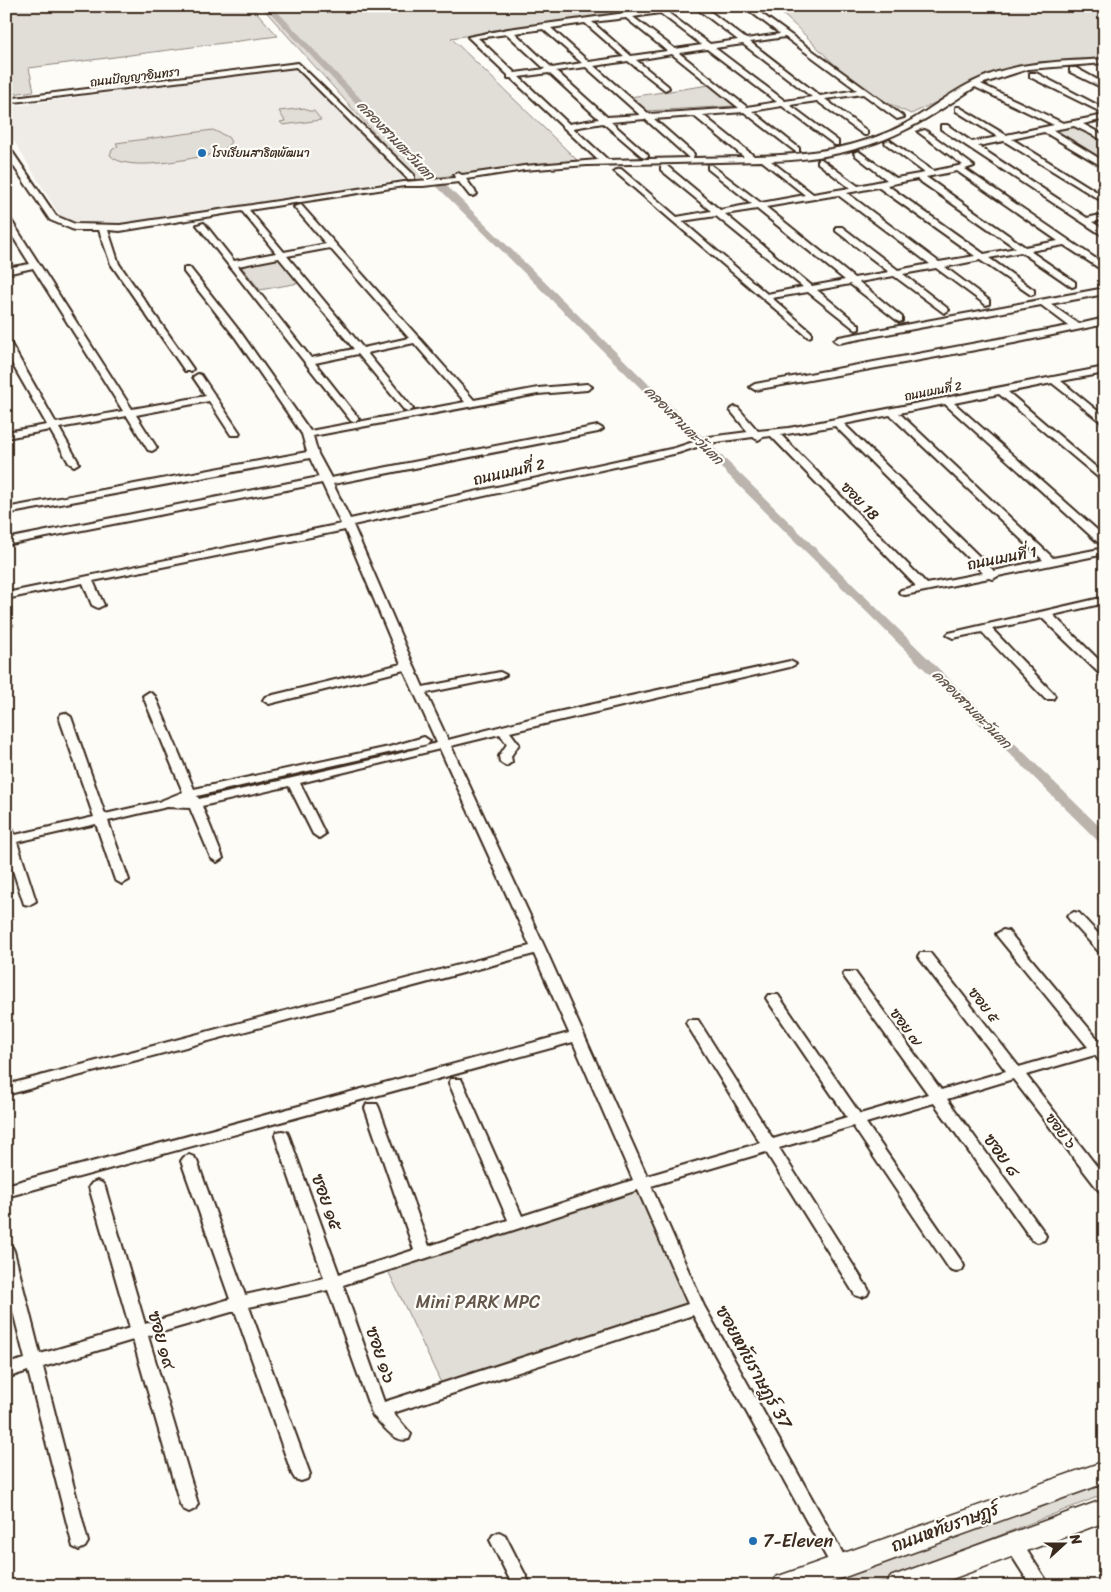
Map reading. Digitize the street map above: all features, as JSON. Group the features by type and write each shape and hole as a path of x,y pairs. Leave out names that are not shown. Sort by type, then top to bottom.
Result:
{"main road":[{"name":"ถนนหทัยราษฎร์","path":"786,1586 840,1565 1105,1472"},
{"path":"900,1586 1105,1510"}],"street":[{"path":"606,163 472,39 477,36 508,31 694,6"},
{"path":"698,6 864,133"},
{"path":"746,6 900,117"},
{"path":"662,11 835,143"},
{"path":"626,15 796,150"},
{"path":"586,21 665,88"},
{"path":"544,26 586,65 692,156"},
{"path":"508,31 548,70 644,156"},
{"path":"511,76 786,35"},
{"path":"6,150 53,218 74,227 104,229 404,184 416,180 458,177 524,168 606,163 764,159 828,153 873,141 907,126 975,84 1027,67 1105,61"},
{"name":"ถนนปัญญาอินทรา","path":"6,101 298,65 416,180"},
{"name":"ถนนปัญญาอินทรา","path":"6,105 248,74 267,69"},
{"path":"1073,70 1105,87"},
{"path":"1033,75 1105,112"},
{"path":"975,84 1062,126"},
{"path":"566,126 645,116 744,110 864,91"},
{"path":"959,109 1007,137 1105,201"},
{"path":"695,113 752,159"},
{"path":"971,145 1105,117"},
{"path":"1075,123 1105,139"},
{"path":"944,127 1105,234"},
{"path":"1045,129 1105,166"},
{"path":"675,220 968,168 970,164 922,132"},
{"path":"888,142 932,174"},
{"path":"736,146 742,159"},
{"path":"858,153 895,182"},
{"path":"764,159 812,197"},
{"path":"821,161 857,189"},
{"path":"711,167 899,319"},
{"path":"664,168 856,327"},
{"path":"959,169 1105,269"},
{"path":"618,171 808,334"},
{"path":"458,177 473,194"},
{"path":"920,177 1072,284"},
{"path":"881,184 1031,292"},
{"path":"840,192 986,302"},
{"path":"298,207 469,400"},
{"path":"244,209 408,409"},
{"path":"1085,221 1105,216"},
{"path":"6,219 152,448"},
{"path":"201,225 354,419"},
{"path":"104,229 115,264 188,369"},
{"path":"840,229 944,310"},
{"path":"764,297 1064,242"},
{"path":"232,264 332,245"},
{"path":"6,271 36,265"},
{"name":"ซอยหทัยราษฎร์ 37","path":"187,270 238,335 307,434 313,454 358,545 408,666 538,948 697,1307 840,1565"},
{"path":"839,340 1105,291"},
{"path":"1042,302 1076,326"},
{"path":"755,387 1014,340 1105,321"},
{"path":"309,361 416,340"},
{"path":"6,344 74,463"},
{"name":"ถนนเมนที่ 2","path":"6,596 179,560 203,562 224,560 348,527 678,450 837,423 1105,370"},
{"path":"198,377 235,433"},
{"path":"1055,380 1105,422"},
{"path":"307,434 538,391 587,387"},
{"path":"1001,391 1105,480"},
{"path":"6,435 212,398"},
{"path":"947,401 1105,543"},
{"name":"ซอย 18","path":"736,410 924,588"},
{"path":"892,412 1052,563"},
{"path":"837,423 992,576"},
{"path":"6,542 598,429"},
{"path":"6,510 313,454"},
{"name":"ถนนเมนที่ 1","path":"905,592 992,576 1105,551"},
{"path":"87,579 98,605"},
{"path":"953,634 1105,600"},
{"path":"1044,613 1105,673"},
{"path":"984,627 1049,696"},
{"path":"193,799 790,664"},
{"path":"269,700 408,666"},
{"path":"420,691 500,674"},
{"path":"149,696 217,858"},
{"path":"65,718 122,880"},
{"path":"502,729 513,744 505,756 506,762"},
{"path":"29,901 7,836 101,820 162,805 293,781 392,753"},
{"path":"293,781 318,834"},
{"path":"1074,916 1105,950"},
{"path":"6,1371 239,1303 334,1282 642,1183 856,1120 1102,1051 1003,934"},
{"path":"6,1090 538,948"},
{"name":"ซอย ๕","path":"925,956 1017,1074"},
{"name":"ซอย ๗","path":"850,975 937,1097"},
{"path":"772,998 956,1266"},
{"path":"693,1023 861,1291"},
{"path":"6,1191 577,1036"},
{"name":"ซอย ๖","path":"1017,1074 1105,1188"},
{"path":"456,1083 517,1223"},
{"name":"ซอย ๘","path":"937,1097 1038,1236"},
{"path":"372,1108 423,1252"},
{"name":"ซอย ๑๕","path":"282,1136 334,1282"},
{"path":"188,1161 301,1474"},
{"name":"ซอย ๑๙","path":"97,1187 188,1504"},
{"path":"6,1251 80,1542"},
{"name":"ซอย ๑๖","path":"334,1282 379,1411 402,1434"},
{"path":"379,1411 697,1307"},
{"path":"499,1540 522,1586"},
{"path":"1014,1545 1041,1586"}],"shaded area":[{"name":"โรงเรียนสาธิตพัฒนา","path":"295,68 409,178 124,224 93,227 73,223 60,216 6,128 6,107"}],"green space":[{"path":"6,6 251,6 278,36 29,68 34,91 6,95"},
{"path":"261,6 676,6 451,38 577,160 416,180"},
{"path":"772,6 1105,6 1105,61 1027,67 975,84 911,114 868,91 831,61 796,26"},
{"path":"709,85 735,106 646,111 630,97"},
{"path":"305,108 308,111 314,111 321,120 283,125 280,122 285,121 279,111"},
{"path":"1076,126 1105,142 1105,162 1055,131"},
{"path":"213,130 228,137 231,142 223,151 214,154 176,161 144,164 118,161 110,155 112,150 118,146 116,143"},
{"path":"279,259 299,283 260,290 241,266"},
{"name":"Mini PARK MPC","path":"638,1185 695,1302 442,1385 383,1260"},
{"path":"1105,1478 1105,1494 871,1586 809,1586"}],"waterway":[{"name":"คลองสามตะวันตก","path":"268,6 401,146 1105,840"}],"place":[{"name":"โรงเรียนสาธิตพัฒนา","path":"202,153"},
{"name":"7-Eleven","path":"753,1541"}]}
